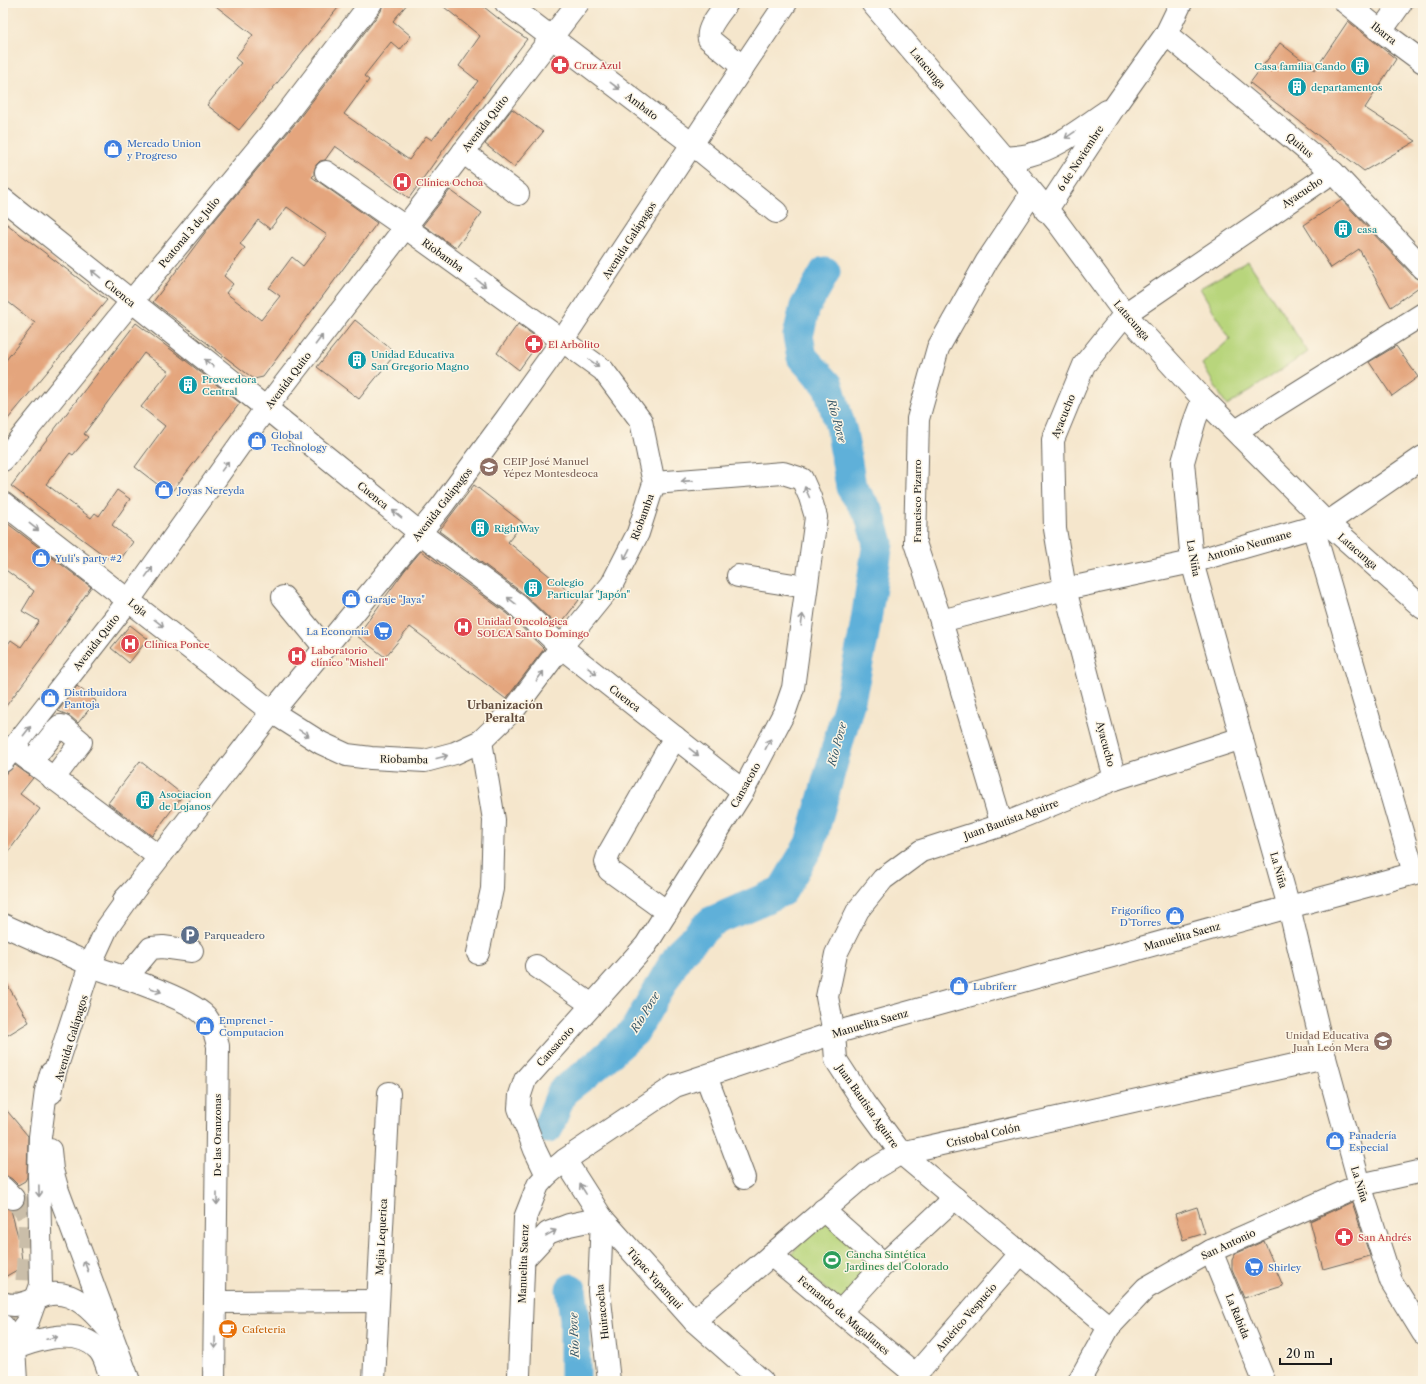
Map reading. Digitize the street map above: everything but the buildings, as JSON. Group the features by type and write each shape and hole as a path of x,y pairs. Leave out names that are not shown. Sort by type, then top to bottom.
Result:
{"street":[{"name":"Peatonal 3 de Julio","path":"3,460 284,117 371,3"},
{"name":"Ambato","path":"506,3 692,144 776,212"},
{"name":"Avenida Quito","path":"8,755 129,600 266,408 578,3"},
{"path":"727,3 707,34 709,39 743,67"},
{"name":"Avenida Galápagos","path":"9,1351 28,1321 40,1285 40,1137 48,1080 90,965 120,917 137,886 159,857 272,712 420,533 506,419 562,341 786,3"},
{"name":"Latacunga","path":"872,3 1058,224 1125,314 1203,399 1236,431 1320,525 1423,608"},
{"name":"6 de Noviembre","path":"1046,211 1115,106 1166,34 1181,3"},
{"name":"Ibarra","path":"1346,3 1423,62"},
{"path":"1381,31 1401,3"},
{"name":"Quitus","path":"1166,34 1333,172 1423,268"},
{"name":"6 de Noviembre","path":"1004,158 1029,155 1045,149 1063,140 1115,106"},
{"path":"463,152 518,194"},
{"name":"Riobamba","path":"272,712 321,743 347,755 395,760 425,761 455,753 481,741 516,707 561,647 612,584 638,533 654,483 641,421 603,370 326,172"},
{"name":"Ayacucho","path":"1115,779 1065,589 1055,529 1053,440 1084,365 1125,314 1333,172"},
{"name":"Francisco Pizarro","path":"1002,825 941,621 915,543 918,420 938,348 987,261 1032,193"},
{"name":"Cuenca","path":"4,202 266,408 420,533 516,604 561,647 744,791"},
{"path":"1236,431 1423,314"},
{"name":"La Niña","path":"1203,399 1195,420 1183,462 1192,562 1289,906 1325,1058 1360,1185 1391,1281 1423,1333"},
{"name":"Antonio Neumane","path":"941,621 1065,589 1192,562 1320,525 1423,457"},
{"name":"Cansacoto","path":"547,1175 534,1150 519,1108 520,1095 525,1080 646,946 744,791 785,711 793,688 816,517 810,497 802,479 783,473 654,483"},
{"name":"Loja","path":"3,503 272,712"},
{"path":"1320,525 1419,872"},
{"path":"738,576 806,587"},
{"path":"283,597 325,648"},
{"path":"31,762 57,728 62,726 81,742 53,779"},
{"path":"667,912 609,870 606,862 609,853 675,737"},
{"name":"Juan Bautista Aguirre","path":"1109,1327 901,1153 864,1103 836,1060 834,1033 827,997 836,954 858,910 883,879 922,851 1002,825 1115,779 1242,738"},
{"path":"478,953 492,888 494,820 481,741"},
{"path":"8,755 31,762 159,857"},
{"name":"Manuelita Saenz","path":"520,1379 525,1218 538,1185 564,1160 675,1086 834,1033 1289,906 1419,872"},
{"path":"50,1093 55,1072 90,965 107,928 137,886"},
{"name":"De las Oranzonas","path":"3,925 90,965 126,978 194,1007 207,1017 215,1033 218,1046 214,1381"},
{"path":"126,978 150,948 163,947 192,951"},
{"name":"Avenida Galápagos","path":"90,965 58,1075 49,1142 52,1170 58,1191 97,1306"},
{"path":"536,966 592,1005"},
{"name":"Cristobal Colón","path":"694,1321 866,1174 901,1153 1325,1058"},
{"path":"706,1076 744,1178"},
{"name":"Mejia Lequerica","path":"374,1381 389,1093"},
{"name":"Túpac Yupanqui","path":"564,1160 602,1218 694,1321 762,1381"},
{"name":"San Antonio","path":"1079,1381 1109,1327 1146,1288 1211,1251 1360,1185 1423,1171"},
{"path":"840,1312 884,1264 955,1198"},
{"path":"823,1210 884,1264"},
{"path":"523,1260 548,1233 569,1225 602,1218"},
{"name":"Huiracocha","path":"602,1218 599,1291 609,1381"},
{"name":"La Rabida","path":"1211,1251 1264,1381"},
{"name":"Américo Vespucio","path":"913,1378 1021,1253"},
{"name":"Fernando de Magallanes","path":"772,1255 840,1312 913,1378"},
{"path":"3,1303 18,1305 53,1294 70,1296 82,1302 97,1306 110,1331 128,1381"},
{"path":"216,1302 378,1301"},
{"path":"75,1337 86,1329 97,1306"},
{"name":"Avenida Galápagos","path":"9,1351 57,1337 75,1337 89,1343 100,1351 112,1381"}],"green space":[{"path":"1248,261 1308,352 1227,406 1202,364 1230,339 1200,288"},
{"name":"Cancha Sintética Jardines del Colorado","path":"824,1217 876,1264 841,1303 789,1256"}],"waterway":[{"name":"Río Pove","path":"548,1128 562,1092 597,1065 634,1032 680,952 711,922 782,891 810,844 850,700 863,639 878,543 869,513 851,487 842,432 828,385 802,357 798,336 805,307 825,272"},
{"name":"Río Pove","path":"571,1289 575,1319 575,1381"}],"tunnel":[{"path":"13,1198 25,1211 29,1220 25,1319"},
{"path":"3,1300 15,1324 22,1349"}],"place":[{"name":"Cruz Azul","path":"560,65"},
{"name":"Casa familia Cando","path":"1360,66"},
{"name":"departamentos","path":"1297,87"},
{"name":"Mercado Union y Progreso","path":"113,149"},
{"name":"Clínica Ochoa","path":"402,182"},
{"name":"casa","path":"1343,229"},
{"name":"El Arbolito","path":"534,344"},
{"name":"Unidad Educativa San Gregorio Magno","path":"357,360"},
{"name":"Proveedora Central","path":"188,385"},
{"name":"Global Technology","path":"257,441"},
{"name":"CEIP José Manuel Yépez Montesdeoca","path":"489,467"},
{"name":"Joyas Nereyda","path":"164,490"},
{"name":"RightWay","path":"480,528"},
{"name":"Yuli's party #2","path":"41,558"},
{"name":"Colegio Particular \"Japón\"","path":"533,588"},
{"name":"Garaje \"Jaya\"","path":"351,599"},
{"name":"Unidad Oncológica SOLCA Santo Domingo","path":"463,627"},
{"name":"La Economía","path":"383,631"},
{"name":"Clínica Ponce","path":"130,644"},
{"name":"Laboratorio clínico \"Mishell\"","path":"297,656"},
{"name":"Distribuidora Pantoja","path":"50,698"},
{"name":"Asociacion de Lojanos","path":"145,800"},
{"name":"Frigorífico D'Torres","path":"1175,916"},
{"name":"Parqueadero","path":"190,935"},
{"name":"Lubriferr","path":"959,986"},
{"name":"Emprenet - Computacion","path":"205,1026"},
{"name":"Unidad Educativa Juan León Mera","path":"1383,1041"},
{"name":"Panadería Especial","path":"1335,1141"},
{"name":"San Andrés","path":"1344,1237"},
{"name":"Cancha Sintética Jardines del Colorado","path":"832,1260"},
{"name":"Shirley","path":"1254,1267"},
{"name":"Cafeteria","path":"228,1329"}],"district":[{"name":"Urbanización Peralta","path":"505,711"}]}
